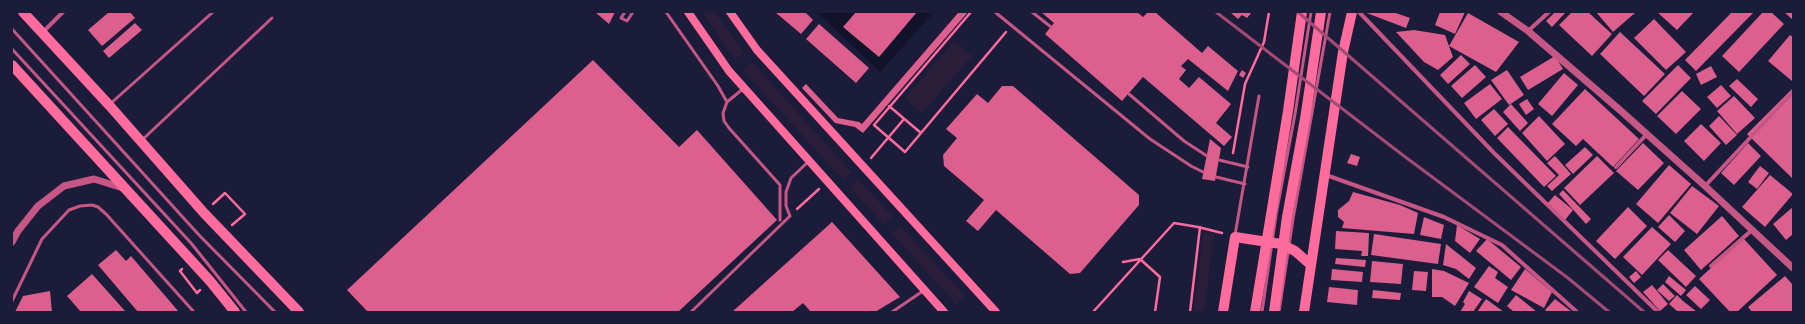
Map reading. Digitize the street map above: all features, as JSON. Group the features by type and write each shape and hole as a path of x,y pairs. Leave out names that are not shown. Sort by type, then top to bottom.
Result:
{"main road":[{"path":"23,12 109,105 204,213 299,312"},
{"path":"688,12 729,71 944,312"},
{"path":"730,12 756,50 864,166 996,312"},
{"path":"1255,312 1288,111 1302,12"},
{"path":"1274,312 1321,12"},
{"path":"1304,312 1326,175 1343,52 1352,12"},
{"path":"12,65 236,312"},
{"path":"1223,312 1235,237 1281,244 1295,250 1311,265"}],"street":[{"path":"42,33 63,12"},
{"path":"1359,12 1494,153 1658,312"},
{"path":"1501,12 1528,32 1647,134 1793,268"},
{"path":"1528,32 1549,12"},
{"path":"1705,186 1793,92"},
{"path":"1616,167 1647,134"},
{"path":"1326,175 1444,217 1502,245 1576,312"},
{"path":"12,242 18,231 38,206 64,186 94,179 123,188"},
{"path":"1711,266 1752,230"}],"lane":[{"path":"109,105 213,12"},
{"path":"625,12 621,18 627,21 633,12"},
{"path":"666,12 718,86 727,102"},
{"path":"995,12 1150,139 1173,155 1203,172"},
{"path":"1032,12 1051,27"},
{"path":"1262,312 1276,215 1295,114 1311,12"},
{"path":"1279,312 1293,219 1330,12"},
{"path":"140,141 272,18"},
{"path":"12,29 199,235 274,312"},
{"path":"12,49 191,243 246,312"},
{"path":"744,88 727,102 723,113 724,121 780,185 780,220"},
{"path":"1129,94 1184,141 1207,156"},
{"path":"1235,237 1248,168 1259,96"},
{"path":"1219,160 1248,168"},
{"path":"691,312 790,216 786,206 786,192 791,178 810,161"},
{"path":"1216,177 1245,184"},
{"path":"12,301 42,239 69,210 80,206 92,205 98,207 106,214 194,312"},
{"path":"892,312 925,290"}],"path":[{"path":"971,12 874,124 905,152 1011,25"},
{"path":"1231,164 1245,84 1264,42 1269,12"},
{"path":"889,106 921,133"},
{"path":"864,166 904,119"},
{"path":"790,216 820,188 829,199 836,191"},
{"path":"225,193 245,214"},
{"path":"1093,312 1174,223 1200,227 1235,237"},
{"path":"1190,312 1200,227"},
{"path":"1123,262 1140,259"},
{"path":"1140,259 1160,277 1155,312"},
{"path":"180,271 197,293"}],"shaded area":[{"path":"702,12 715,12 744,53 735,59"},
{"path":"817,12 934,12 880,72"},
{"path":"954,41 972,56 922,113 905,98"},
{"path":"752,62 851,172 843,180 743,70"},
{"path":"858,179 893,217 884,225 850,187"},
{"path":"900,226 965,296 956,304 892,233"},
{"path":"1203,232 1214,234 1204,312 1194,312"}],"building":[{"path":"109,12 130,12 135,18 102,46 88,30"},
{"path":"595,12 615,12 609,24"},
{"path":"775,12 805,12 813,20 801,34"},
{"path":"856,12 917,12 879,57 843,27"},
{"path":"956,12 968,12 863,133 855,127 835,123 802,88 806,84 838,118 859,122 862,124 958,13"},
{"path":"1041,12 1137,12 1143,17 1148,12 1155,12 1202,53 1208,46 1238,71 1228,91 1188,59 1181,66 1186,70 1179,79 1189,88 1199,77 1231,104 1216,123 1232,137 1224,146 1143,77 1122,101 1045,34 1054,23"},
{"path":"1230,12 1252,12 1247,18 1242,15 1238,19"},
{"path":"1364,12 1393,12 1410,18 1406,28"},
{"path":"1440,12 1465,12 1455,34 1435,25"},
{"path":"1555,12 1566,12 1552,27 1546,21"},
{"path":"1572,12 1588,12 1612,34 1592,56 1559,25"},
{"path":"1596,12 1636,12 1613,32"},
{"path":"1657,12 1694,12 1677,30"},
{"path":"1732,12 1754,12 1696,71 1685,60"},
{"path":"1763,12 1771,12 1784,24 1739,72 1722,56"},
{"path":"1784,12 1793,12 1793,20"},
{"path":"1468,13 1519,42 1496,72 1449,46"},
{"path":"1654,19 1686,52 1666,70 1634,38"},
{"path":"135,23 142,30 109,58 103,51"},
{"path":"819,24 869,68 856,83 806,39"},
{"path":"1414,30 1445,35 1453,57 1438,70 1424,62 1396,32"},
{"path":"1620,32 1665,74 1644,96 1600,54"},
{"path":"1790,35 1793,37 1792,81 1768,61"},
{"path":"1461,55 1470,64 1448,84 1440,75"},
{"path":"1555,56 1563,69 1528,90 1520,77"},
{"path":"593,60 679,147 697,130 777,220 678,312 368,312 347,290"},
{"path":"1475,65 1486,77 1462,98 1451,86"},
{"path":"1678,65 1691,78 1656,114 1642,101"},
{"path":"1711,66 1717,77 1701,85 1696,74"},
{"path":"1242,70 1246,73 1243,78 1239,75"},
{"path":"1507,70 1524,95 1509,105 1491,80"},
{"path":"1564,73 1578,85 1552,116 1538,104"},
{"path":"1737,79 1758,99 1751,107 1729,86"},
{"path":"1490,84 1502,99 1476,119 1464,103"},
{"path":"1721,85 1731,96 1717,108 1707,97"},
{"path":"1002,86 1013,86 1139,195 1139,205 1080,273 1070,274 996,210 978,231 966,221 984,200 944,166 943,155 957,138 946,129 977,94 988,103"},
{"path":"1793,88 1793,179 1747,134"},
{"path":"1585,89 1639,139 1613,167 1583,139 1576,146 1552,124"},
{"path":"1682,91 1701,109 1676,134 1657,116"},
{"path":"1734,96 1755,118 1737,134 1717,111"},
{"path":"1527,99 1534,109 1526,115 1519,104"},
{"path":"1511,104 1528,123 1520,131 1503,112"},
{"path":"1494,109 1508,124 1495,136 1481,120"},
{"path":"1539,116 1565,144 1547,161 1522,133"},
{"path":"1719,116 1737,135 1726,145 1709,126"},
{"path":"1701,124 1721,143 1704,161 1684,141"},
{"path":"1508,127 1556,176 1544,187 1497,138"},
{"path":"1210,139 1221,148 1215,181 1202,179"},
{"path":"1643,143 1664,163 1638,190 1616,171"},
{"path":"1748,143 1761,156 1734,185 1721,173"},
{"path":"1585,147 1593,155 1573,174 1565,165"},
{"path":"1351,154 1360,157 1357,166 1347,163"},
{"path":"1555,156 1571,174 1552,191 1547,186 1559,175 1547,163"},
{"path":"1597,156 1614,173 1580,205 1564,188"},
{"path":"1669,165 1691,184 1658,223 1636,204"},
{"path":"1760,166 1769,173 1757,189 1748,182"},
{"path":"1770,175 1793,194 1765,227 1742,207"},
{"path":"1692,186 1719,206 1697,234 1670,213"},
{"path":"1563,190 1591,219 1586,224 1559,194"},
{"path":"1353,192 1400,205 1418,213 1414,234 1342,228 1344,222 1338,217 1338,210 1349,201"},
{"path":"1555,195 1573,210 1565,220 1547,204"},
{"path":"1628,207 1647,226 1615,259 1596,241"},
{"path":"1793,207 1793,234 1786,240 1773,224"},
{"path":"1669,215 1685,231 1675,242 1658,227"},
{"path":"1722,216 1739,236 1701,270 1684,250"},
{"path":"1424,217 1444,225 1441,239 1420,235"},
{"path":"832,222 900,297 875,312 811,312 803,303 792,312 732,312"},
{"path":"1457,225 1480,239 1470,253 1455,241"},
{"path":"1652,227 1671,244 1642,275 1623,257"},
{"path":"1336,231 1369,233 1368,256 1361,256 1362,251 1335,249"},
{"path":"1374,234 1441,244 1438,264 1371,255"},
{"path":"1743,238 1777,275 1737,312 1730,312 1699,279"},
{"path":"1487,239 1521,267 1511,280 1476,251"},
{"path":"1446,244 1476,268 1469,279 1456,269 1443,265"},
{"path":"116,250 126,261 131,256 179,312 138,312 98,265"},
{"path":"1668,250 1696,276 1686,287 1658,260"},
{"path":"1336,258 1366,260 1365,267 1335,264"},
{"path":"1372,261 1403,264 1401,284 1370,282"},
{"path":"1489,266 1498,272 1495,278 1508,287 1498,303 1474,287"},
{"path":"1332,269 1363,272 1362,282 1331,280"},
{"path":"1432,269 1444,271 1469,283 1455,306 1442,297 1432,297"},
{"path":"1525,269 1552,292 1544,308 1511,290"},
{"path":"1414,271 1428,272 1426,291 1412,290"},
{"path":"1636,271 1641,277 1634,283 1629,277"},
{"path":"92,274 126,312 81,312 67,296"},
{"path":"1669,276 1686,290 1681,296 1665,282"},
{"path":"1785,276 1793,285 1793,312 1752,312 1748,307"},
{"path":"1663,284 1675,296 1669,301 1657,290"},
{"path":"1652,285 1668,304 1660,311 1643,292"},
{"path":"1695,286 1710,300 1701,309 1686,295"},
{"path":"1329,287 1358,290 1357,305 1327,302"},
{"path":"1373,290 1401,293 1400,300 1372,298"},
{"path":"50,291 52,312 15,312 23,296"},
{"path":"1469,291 1482,299 1473,312 1460,312 1465,304 1463,302"},
{"path":"1516,295 1537,312 1514,312 1507,306"},
{"path":"1677,295 1697,312 1678,312 1669,304"},
{"path":"1486,299 1504,312 1477,312"},
{"path":"1555,299 1572,312 1548,312 1545,310"}],"railway":[{"path":"1216,12 1404,156 1568,278 1609,312"},
{"path":"1298,12 1644,312"}]}
